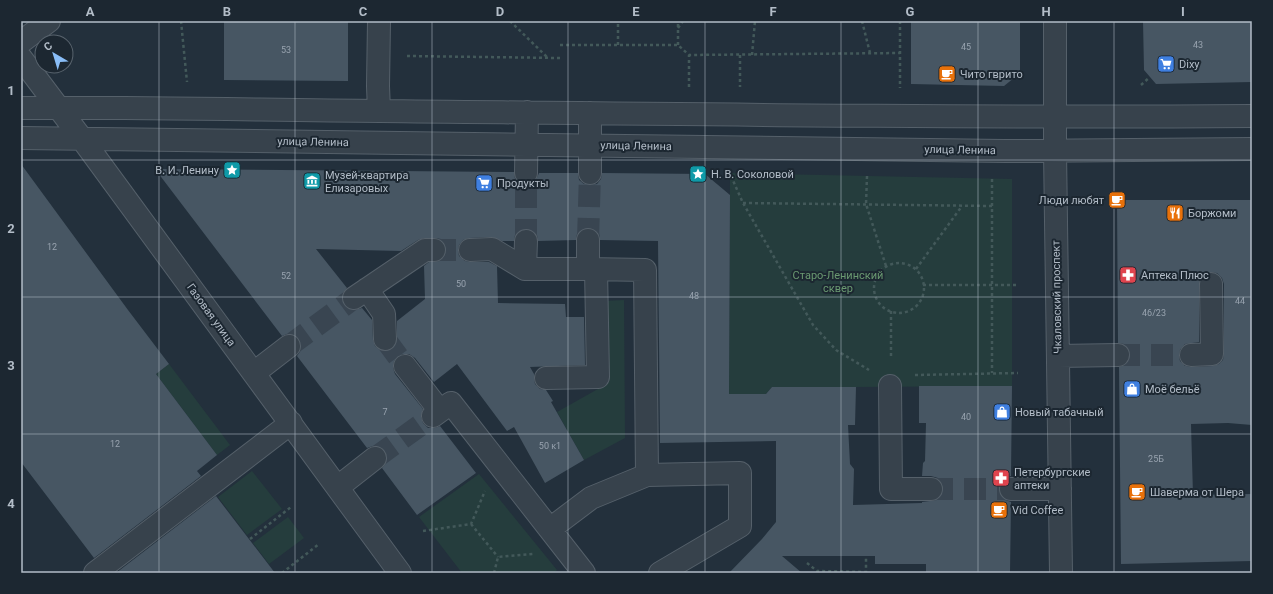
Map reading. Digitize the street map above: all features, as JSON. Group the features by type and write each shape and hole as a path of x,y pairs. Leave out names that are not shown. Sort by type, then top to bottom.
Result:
{"street":[{"path":"21,42 49,21"},
{"path":"379,21 379,111"},
{"name":"Чкаловский проспект","path":"1055,21 1055,151 1061,573"},
{"name":"Газовая улица","path":"21,58 400,573"},
{"path":"21,108 1055,117 1252,116"},
{"path":"526,172 527,112"},
{"path":"590,113 590,173"},
{"name":"улица Ленина","path":"21,138 1055,151 1252,150"},
{"path":"546,378 598,376 592,269 588,240"},
{"path":"525,269 526,241"},
{"path":"470,250 492,249 525,269 645,270 647,475"},
{"path":"385,339 384,314 361,293 425,250 434,250"},
{"path":"1191,355 1212,354 1212,284"},
{"path":"254,373 289,346"},
{"path":"1058,356 1118,355"},
{"path":"405,366 436,414 451,403 584,573"},
{"path":"891,381 891,489 931,489"},
{"path":"95,573 291,423"},
{"path":"338,487 375,458"},
{"path":"550,529 591,498 647,475 740,473 740,526 660,573"},
{"path":"1011,489 1060,490"}],"path":[{"path":"181,21 188,84"},
{"path":"510,21 548,58"},
{"path":"618,21 618,45"},
{"path":"678,21 678,45"},
{"path":"678,28 683,21"},
{"path":"752,55 754,21"},
{"path":"862,21 870,54"},
{"path":"900,21 900,91"},
{"path":"560,45 678,45 689,55 900,53"},
{"path":"378,55 560,58"},
{"path":"689,55 689,89"},
{"path":"740,55 740,89"},
{"path":"1141,85 1150,77"},
{"path":"867,171 866,204 886,266"},
{"path":"730,173 743,203 813,325 836,350 866,369 891,381 992,373 1018,373"},
{"path":"992,175 992,373"},
{"path":"743,203 992,206"},
{"path":"916,269 962,206"},
{"path":"893,263 909,265 916,269 921,277 923,293 920,301 907,311 891,311 878,302 874,294 876,278 886,266 893,263"},
{"path":"923,285 1016,285"},
{"path":"891,311 891,381"},
{"path":"471,524 498,462"},
{"path":"250,539 291,507"},
{"path":"423,531 471,524"},
{"path":"471,524 498,557"},
{"path":"282,573 320,544"},
{"path":"498,557 567,551"},
{"path":"807,563 817,571 866,572 866,556"},
{"path":"494,573 498,557"}],"green space":[{"name":"Старо-Ленинский сквер","path":"730,173 1012,179 1012,386 772,387 766,394 729,394"},
{"path":"624,300 625,438 584,460 557,412 605,385 604,301"},
{"path":"169,364 230,445 217,455 156,374"},
{"path":"252,471 282,509 247,535 218,497"},
{"path":"479,474 557,570 554,573 462,573 419,517"},
{"path":"288,517 304,538 269,564 253,543"}],"building":[{"path":"224,21 348,21 348,81 224,80"},
{"path":"911,21 1020,21 1020,73 1004,86 911,84"},
{"path":"1143,21 1252,21 1252,82 1156,84 1144,70"},
{"path":"21,164 169,364 156,374 217,455 197,471 201,476 94,558 21,462"},
{"path":"155,169 514,172 515,179 520,184 526,185 532,184 536,180 539,173 578,173 579,180 584,184 590,185 597,184 601,179 602,173 705,174 730,195 729,394 766,394 772,387 856,387 855,425 848,425 850,464 854,469 853,505 922,503 937,500 942,495 942,483 938,478 922,476 923,463 925,461 926,423 919,423 919,386 1012,386 1011,476 1004,478 1000,483 999,489 1000,496 1011,502 1010,573 926,573 926,564 875,564 875,556 782,556 802,573 729,573 762,539 776,522 776,441 660,443 658,241 600,240 599,233 594,229 588,228 581,229 577,234 576,240 538,241 537,235 533,231 527,229 520,230 515,235 514,241 502,241 491,237 469,238 463,240 459,245 459,256 465,261 489,262 497,266 498,303 565,304 566,317 584,317 585,365 530,367 534,374 535,384 540,389 546,390 553,401 551,402 584,460 545,483 514,427 507,431 457,364 434,382 415,358 409,354 403,354 397,356 394,361 393,368 395,374 423,409 421,417 423,423 428,428 440,426 476,473 417,515 382,468 387,462 385,451 379,446 367,448 297,356 301,350 299,339 293,334 282,336","holes":["434,238 441,239 445,244 446,250 445,256 440,261 429,262 424,266 425,299 397,321 396,345 391,350 380,350 375,346 373,340 372,320 362,308 354,310 349,309 344,305 342,298 343,293 347,288 316,249 401,251 418,240"]},
{"path":"1117,200 1252,200 1252,425 1228,423 1191,424 1193,495 1252,494 1252,561 1121,564 1119,367 1125,365 1129,361 1130,355 1128,348 1124,344 1118,343","holes":["1205,273 1217,273 1222,278 1224,284 1223,360 1219,364 1213,366 1186,366 1180,361 1180,350 1185,344 1199,342 1200,278"]},
{"path":"216,496 275,573 116,573"}],"tunnel":[{"path":"526,173 526,241"},
{"path":"588,240 590,173"},
{"path":"434,250 470,250"},
{"path":"289,346 354,298"},
{"path":"385,339 405,366"},
{"path":"1118,355 1191,355"},
{"path":"375,458 433,416"},
{"path":"931,489 1011,489"}],"place":[{"name":"Dixy","path":"1166,64"},
{"name":"Чито гврито","path":"947,74"},
{"name":"В. И. Ленину","path":"232,170"},
{"name":"Н. В. Соколовой","path":"698,174"},
{"name":"Музей-квартира Елизаровых","path":"312,181"},
{"name":"Продукты","path":"484,183"},
{"name":"Люди любят","path":"1117,200"},
{"name":"Боржоми","path":"1175,213"},
{"name":"Аптека Плюс","path":"1128,275"},
{"name":"Моё бельё","path":"1132,389"},
{"name":"Новый табачный","path":"1002,412"},
{"name":"Петербургские аптеки","path":"1001,478"},
{"name":"Шаверма от Шера","path":"1137,492"},
{"name":"Vid Coffee","path":"999,510"}]}
